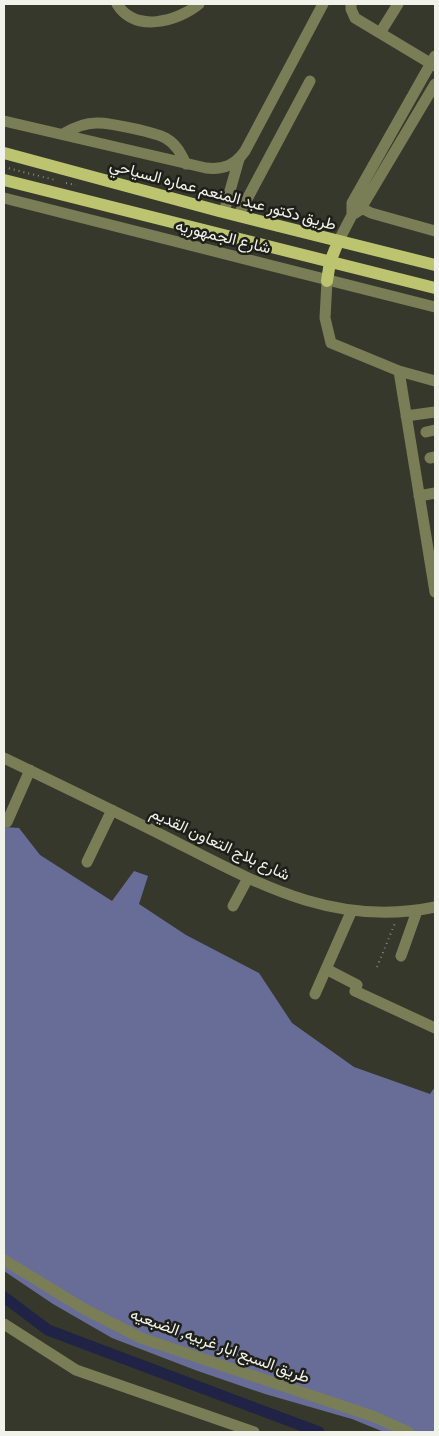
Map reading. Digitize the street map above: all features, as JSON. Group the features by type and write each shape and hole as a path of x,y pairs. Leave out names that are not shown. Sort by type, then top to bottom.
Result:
{"main road":[{"name":"طريق دكتور عبد المنعم عماره السياحي","path":"4,153 221,212 435,265"},
{"path":"4,180 435,288"},
{"path":"214,233 221,212"},
{"path":"327,280 330,262 338,242"}],"street":[{"path":"117,4 122,12 132,19 152,22 175,18 188,13 199,4"},
{"path":"4,121 186,164 218,170 230,166 245,151 323,4"},
{"path":"338,242 434,62 355,18 350,9 351,4"},
{"path":"380,33 398,4"},
{"path":"238,216 310,81"},
{"path":"355,209 435,84"},
{"path":"64,134 80,126 98,122 158,134 175,146 186,164"},
{"path":"221,212 239,159"},
{"name":"شارع الجمهوريه","path":"4,198 435,307"},
{"path":"355,209 435,231"},
{"path":"327,280 325,318 331,343 399,371 435,381"},
{"path":"399,371 435,592"},
{"path":"406,416 435,412"},
{"path":"419,496 435,493"},
{"name":"شارع بلاج التعاون القديم","path":"4,758 248,878 298,898 324,906 374,912 418,911 435,907"},
{"path":"7,822 30,770"},
{"path":"87,862 112,810"},
{"path":"233,906 248,878"},
{"path":"315,994 352,910"},
{"path":"401,956 418,911"},
{"path":"326,969 357,985 355,991 435,1028"},
{"name":"طريق السبع ابار غربيه, الضبعيه","path":"4,1260 86,1310 141,1338 375,1417 408,1432"},
{"path":"4,1324 76,1370 254,1432"}],"path":[{"path":"377,968 400,911"}],"shaded area":[{"path":"4,827 19,828 40,855 112,901 134,871 148,876 139,904 186,935 259,973 292,1023 354,1067 430,1094 435,1087 435,1432 384,1432 352,1419 265,1394 195,1370 112,1338 53,1304 4,1271"}],"waterway":[{"path":"4,1297 48,1330 319,1432"}]}
